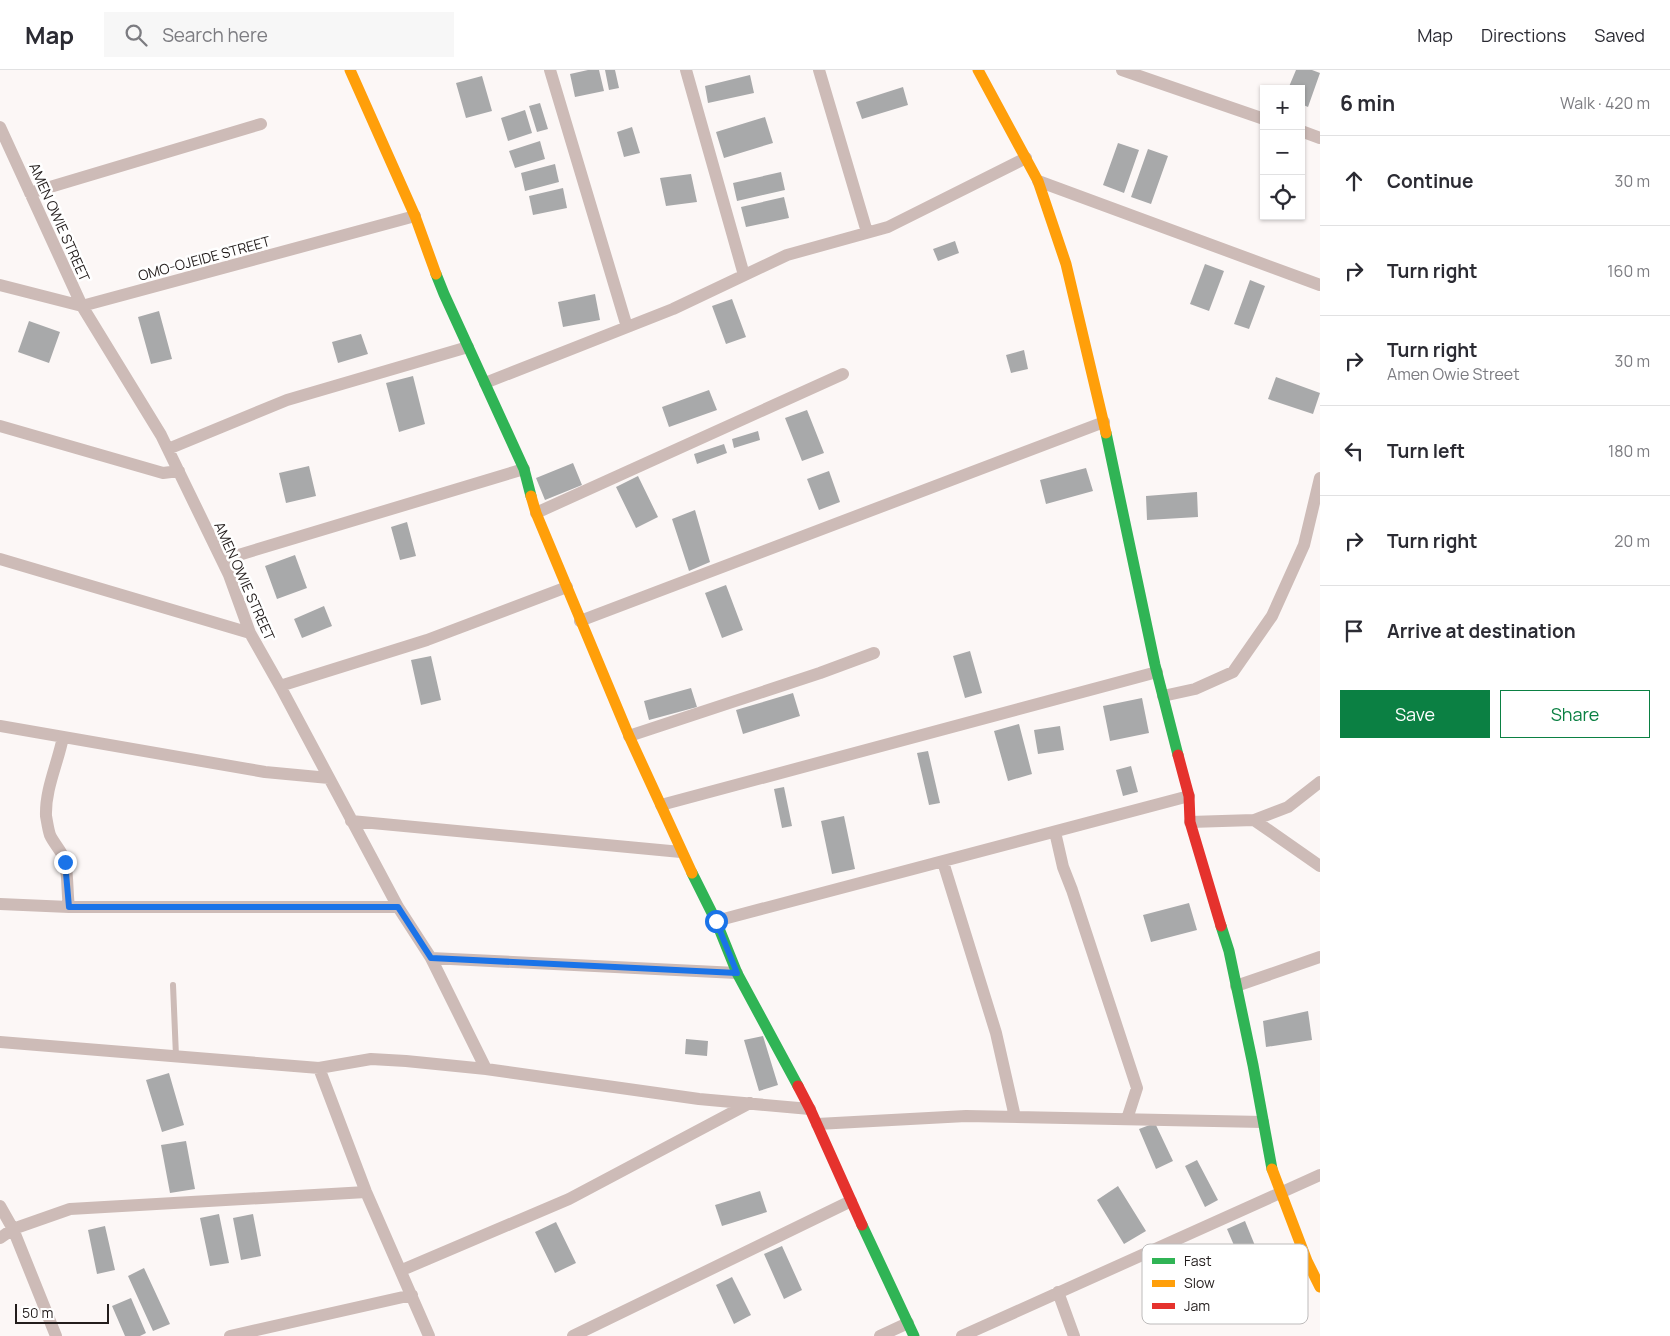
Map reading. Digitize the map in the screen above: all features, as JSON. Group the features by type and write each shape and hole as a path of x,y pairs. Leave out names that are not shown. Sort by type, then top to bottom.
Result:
{"street":[{"path":"350,70 415,216 444,294 524,469 536,513 628,736 662,806 681,852 716,921 737,973 810,1109 914,1336"},
{"path":"550,70 627,328"},
{"path":"686,70 744,275"},
{"path":"819,70 867,232"},
{"path":"978,70 1038,181 1066,264 1104,422 1157,672 1189,796 1190,822 1229,951 1271,1167 1301,1244"},
{"path":"1122,70 1260,118"},
{"path":"30,193 262,124"},
{"name":"AMEN OWIE STREET","path":"0,127 82,306 161,435 179,471 229,575 250,633 398,907 431,958 486,1069"},
{"path":"1305,132 1320,138"},
{"path":"485,383 673,309 787,255 888,227 1026,158"},
{"path":"1038,181 1320,285"},
{"name":"OMO-OJEIDE STREET","path":"82,306 415,216"},
{"path":"0,284 82,306"},
{"path":"168,449 287,400 468,347"},
{"path":"536,513 842,374"},
{"path":"580,621 1104,422"},
{"path":"0,426 163,473 179,471"},
{"path":"222,560 524,469"},
{"path":"1163,696 1195,689 1233,672 1272,616 1304,546 1320,478"},
{"path":"0,559 250,633"},
{"path":"280,686 427,640 567,587"},
{"path":"628,736 801,680 874,653"},
{"path":"662,806 1157,672"},
{"path":"0,726 265,772 328,778"},
{"path":"63,737 47,799 46,817 50,834 62,853 65,862 69,907"},
{"path":"1190,822 1254,820 1288,807 1320,782"},
{"path":"716,921 1189,796"},
{"path":"1254,820 1320,866"},
{"path":"351,822 681,852"},
{"path":"1055,832 1063,867 1137,1088 1127,1119"},
{"path":"943,862 996,1033 1015,1117"},
{"path":"0,904 69,907 398,907"},
{"path":"1236,986 1320,957"},
{"path":"431,958 737,973"},
{"path":"0,1042 319,1068 372,1059 406,1061 486,1069 699,1099 810,1109"},
{"path":"319,1068 366,1192 402,1270 429,1336"},
{"path":"402,1270 570,1200 750,1104"},
{"path":"817,1124 966,1116 1263,1122"},
{"path":"1165,1244 1320,1175"},
{"path":"0,1238 13,1229 70,1209 366,1192"},
{"path":"573,1336 851,1201"},
{"path":"0,1206 13,1229 56,1336"},
{"path":"962,1336 1142,1254"},
{"path":"1308,1261 1320,1288"},
{"path":"1058,1292 1074,1336"},
{"path":"230,1336 412,1295"},
{"path":"880,1336 908,1323"}],"lane":[{"path":"174,985 176,1056"}],"building":[{"path":"588,70 599,70 604,91 575,97 570,74"},
{"path":"605,70 615,70 619,88 609,90"},
{"path":"1296,70 1312,70 1320,73 1308,107 1305,106 1305,85 1290,85"},
{"path":"750,75 754,93 708,103 705,86"},
{"path":"482,76 492,111 466,118 456,83"},
{"path":"903,87 908,105 862,119 856,102"},
{"path":"540,103 548,129 537,132 529,106"},
{"path":"525,110 532,133 508,141 501,118"},
{"path":"765,117 773,143 724,158 716,132"},
{"path":"632,127 640,153 624,157 617,132"},
{"path":"540,141 545,159 515,168 509,151"},
{"path":"1118,143 1139,150 1124,193 1103,185"},
{"path":"1148,149 1168,156 1151,204 1131,197"},
{"path":"555,164 559,182 525,191 521,173"},
{"path":"781,172 785,190 737,201 733,183"},
{"path":"691,174 697,202 666,206 660,178"},
{"path":"563,188 567,208 533,215 529,196"},
{"path":"784,197 789,218 746,227 741,207"},
{"path":"955,241 959,253 938,261 933,249"},
{"path":"1205,264 1224,271 1209,311 1190,304"},
{"path":"1250,280 1265,286 1249,329 1234,324"},
{"path":"595,294 600,320 563,327 558,302"},
{"path":"732,299 746,337 726,344 712,306"},
{"path":"159,311 172,359 151,364 138,317"},
{"path":"29,321 60,332 49,363 18,352"},
{"path":"361,334 368,354 338,363 332,342"},
{"path":"1024,350 1028,369 1011,373 1006,355"},
{"path":"413,376 425,424 399,432 386,383"},
{"path":"1276,377 1320,393 1313,414 1268,399"},
{"path":"709,390 717,410 669,427 662,407"},
{"path":"807,410 824,453 802,461 785,418"},
{"path":"758,431 760,440 734,448 732,439"},
{"path":"724,444 727,453 697,464 694,454"},
{"path":"573,463 582,485 545,500 536,478"},
{"path":"309,466 316,496 286,503 279,473"},
{"path":"1086,468 1093,491 1046,504 1040,480"},
{"path":"829,471 840,502 819,510 807,479"},
{"path":"638,476 658,517 636,528 616,487"},
{"path":"1197,492 1198,517 1147,520 1146,496"},
{"path":"695,510 710,562 689,571 672,519"},
{"path":"407,522 416,556 400,560 391,527"},
{"path":"295,555 307,588 277,599 265,566"},
{"path":"726,585 743,630 722,638 705,593"},
{"path":"324,606 332,626 302,638 294,619"},
{"path":"970,651 982,693 965,698 953,656"},
{"path":"431,656 441,700 421,705 411,660"},
{"path":"691,688 697,707 649,720 644,701"},
{"path":"793,693 800,716 743,734 736,710"},
{"path":"1142,698 1149,733 1110,741 1103,706"},
{"path":"1019,724 1032,774 1008,781 994,731"},
{"path":"1060,726 1064,750 1038,754 1034,730"},
{"path":"928,751 940,803 929,805 917,753"},
{"path":"1131,766 1138,792 1123,796 1116,770"},
{"path":"784,787 792,826 782,828 774,789"},
{"path":"844,816 855,869 832,874 821,821"},
{"path":"1189,903 1197,930 1151,942 1143,915"},
{"path":"1308,1011 1312,1040 1266,1047 1263,1021"},
{"path":"763,1036 778,1085 759,1091 744,1040"},
{"path":"686,1039 708,1041 707,1056 685,1054"},
{"path":"169,1073 184,1125 162,1132 146,1080"},
{"path":"1155,1123 1173,1161 1156,1169 1139,1129"},
{"path":"186,1141 195,1189 170,1193 161,1145"},
{"path":"1197,1160 1218,1200 1205,1207 1185,1166"},
{"path":"1118,1186 1146,1231 1124,1244 1097,1200"},
{"path":"760,1191 767,1212 722,1226 715,1205"},
{"path":"219,1214 229,1263 210,1266 200,1218"},
{"path":"253,1214 261,1256 241,1260 233,1218"},
{"path":"1245,1221 1254,1244 1233,1244 1227,1229"},
{"path":"556,1222 576,1263 555,1273 535,1232"},
{"path":"105,1226 115,1270 97,1274 88,1230"},
{"path":"782,1246 802,1290 784,1299 764,1254"},
{"path":"144,1268 170,1324 153,1331 128,1276"},
{"path":"732,1277 751,1315 734,1324 716,1285"},
{"path":"131,1298 146,1333 140,1336 125,1336 112,1306"}],"traffic: fast":[{"path":"436,274 524,469 531,496"},
{"path":"1106,433 1155,665 1178,755"},
{"path":"692,873 716,921 737,973 798,1086"},
{"path":"1221,926 1229,951 1253,1065 1272,1169"},
{"path":"862,1225 914,1336"}],"traffic: slow":[{"path":"350,70 415,216 436,274"},
{"path":"978,70 1038,181 1066,264 1106,433"},
{"path":"531,496 536,513 629,736 692,873"},
{"path":"1272,1169 1301,1244"},
{"path":"1308,1263 1320,1287"}],"traffic: jam":[{"path":"1178,755 1189,796 1190,822 1221,926"},
{"path":"798,1086 862,1225"}],"route":[{"path":"65,862 69,907 398,907 431,958 737,973 716,921"}]}
